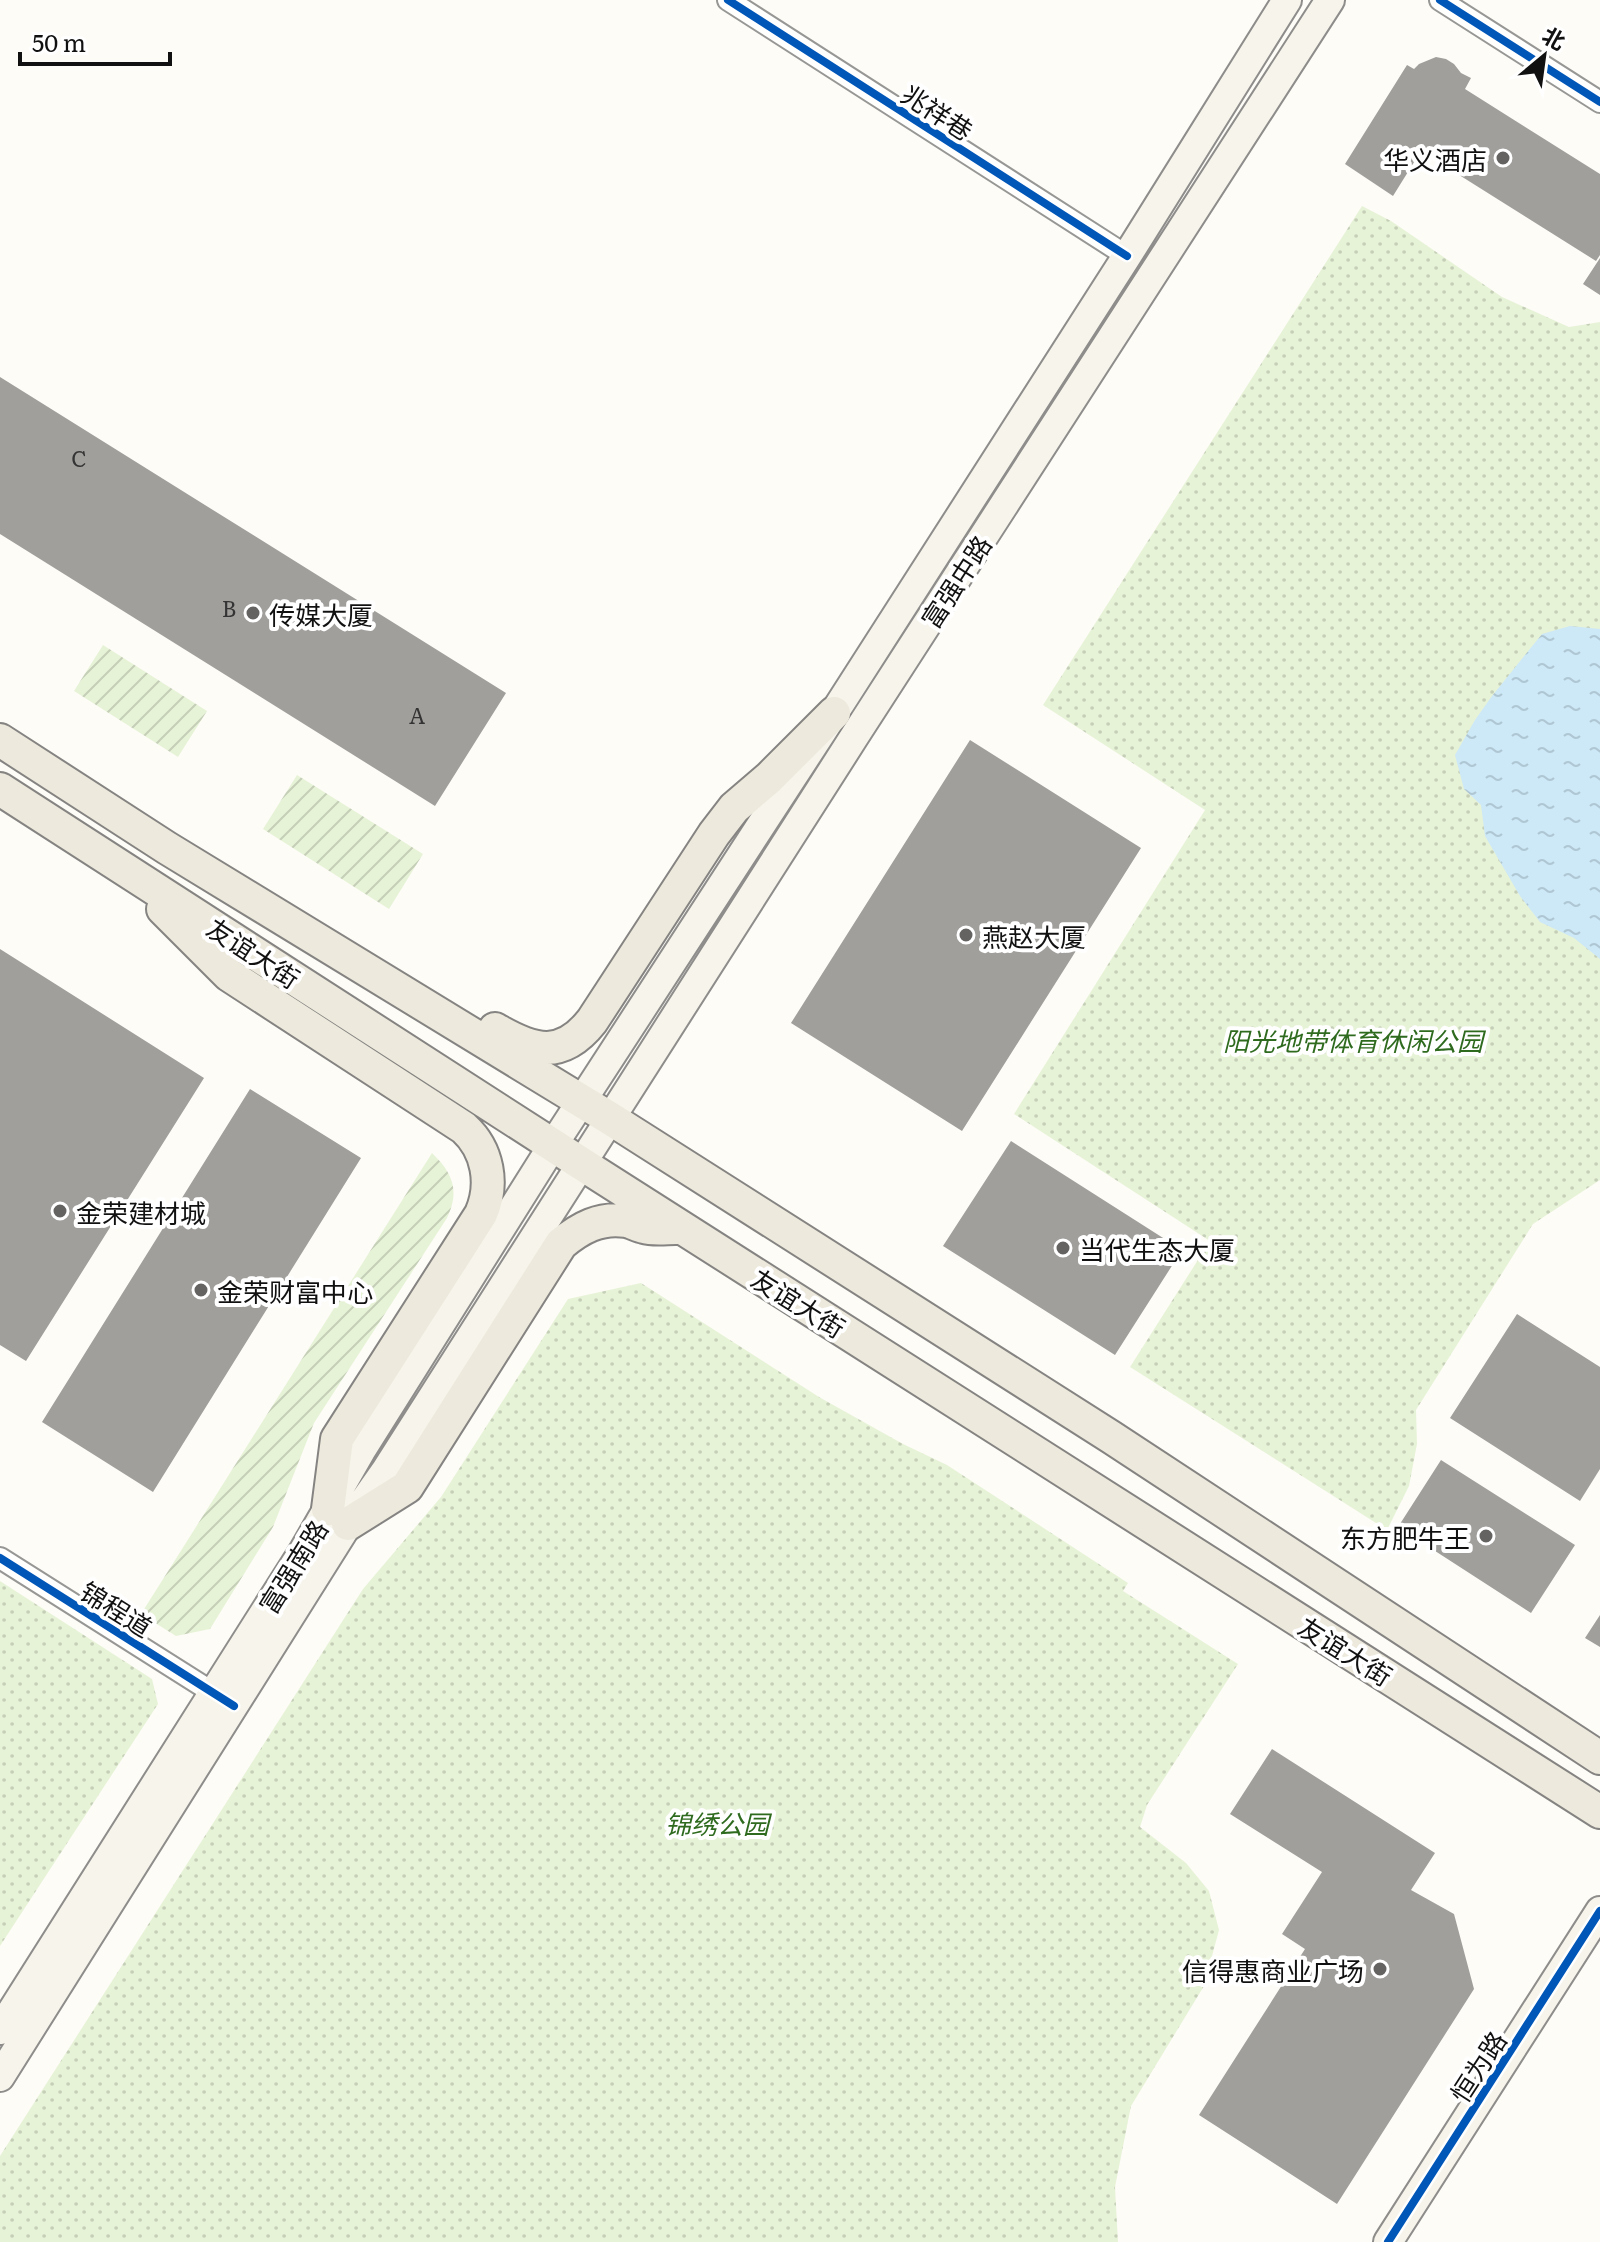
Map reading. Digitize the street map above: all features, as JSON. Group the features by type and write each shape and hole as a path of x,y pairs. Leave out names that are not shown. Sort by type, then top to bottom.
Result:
{"main road":[{"name":"富强中路","path":"581,1100 834,713 1287,0"},
{"name":"富强中路","path":"582,1164 1330,0"},
{"path":"167,848 254,883 509,1038 533,1046 559,1047 571,1043 592,1021 734,808 834,713"},
{"name":"友谊大街","path":"0,740 167,848 581,1100 1111,1437 1600,1758"},
{"name":"友谊大街","path":"0,789 582,1164 1600,1812"},
{"path":"118,864 229,975 464,1128 481,1149 488,1187 487,1201 481,1214 337,1439 338,1516 407,1487 561,1244 584,1226 598,1222 615,1220 646,1228 683,1228"},
{"name":"富强南路","path":"0,2077 224,1699 338,1516 362,1449 581,1100"},
{"name":"富强南路","path":"338,1516 386,1470 582,1164"},
{"name":"富强南路","path":"0,2030 224,1699"},
{"name":"恒为路","path":"1388,2242 1600,1911"}],"street":[{"name":"兆祥巷","path":"728,0 1127,256"},
{"path":"1440,0 1600,102"},
{"name":"锦程道","path":"0,1558 224,1699"}],"green space":[{"name":"阳光地带体育休闲公园","path":"1362,206 1391,221 1502,297 1569,327 1600,322 1600,1180 1533,1224 1416,1410 1417,1444 1409,1486 1387,1530 1130,1367 1210,1241 1014,1114 1205,810 1043,705"},
{"path":"103,645 207,711 178,757 74,691"},
{"path":"297,775 423,854 389,909 263,829"},
{"path":"432,1153 445,1168 454,1191 447,1218 314,1423 273,1527 210,1629 176,1636 141,1614"},
{"name":"锦绣公园","path":"641,1283 819,1397 947,1465 1128,1583 1123,1591 1238,1664 1147,1805 1140,1827 1186,1863 1209,1891 1219,1930 1204,1986 1131,2106 1115,2187 1118,2242 0,2242 0,2156 363,1589 441,1497 568,1299"},
{"path":"0,1581 152,1679 158,1704 0,1946"}],"water":[{"path":"1570,626 1600,629 1600,959 1574,938 1540,922 1520,896 1485,836 1481,805 1464,789 1455,755 1492,696 1542,634"}],"building":[{"name":"华义酒店","path":"1436,57 1446,59 1471,78 1465,89 1600,174 1600,255 1596,261 1421,151 1393,196 1345,164 1407,65 1414,69"},
{"path":"1600,258 1600,295 1583,284"},
{"name":"传媒大厦","path":"0,377 506,693 435,806 0,534"},
{"name":"燕赵大厦","path":"970,740 1141,848 962,1131 791,1023"},
{"name":"金荣建材城","path":"0,949 204,1078 26,1361 0,1345"},
{"name":"金荣财富中心","path":"250,1089 361,1158 153,1492 42,1422"},
{"name":"当代生态大厦","path":"1011,1141 1182,1250 1115,1355 943,1246"},
{"path":"1517,1314 1600,1367 1600,1469 1580,1501 1450,1418"},
{"name":"东方肥牛王","path":"1441,1460 1575,1545 1531,1613 1398,1527"},
{"path":"1600,1615 1600,1647 1585,1638"},
{"name":"信得惠商业广场","path":"1272,1749 1435,1853 1411,1890 1454,1914 1474,1989 1337,2204 1199,2115 1305,1949 1282,1934 1322,1872 1230,1814"}],"cycle path":[{"path":"728,0 1127,256"},
{"path":"1440,0 1600,102"},
{"path":"0,1558 234,1706"},
{"path":"1388,2242 1600,1911"}],"place":[{"name":"华义酒店","path":"1503,158"},
{"name":"传媒大厦","path":"253,613"},
{"name":"燕赵大厦","path":"966,935"},
{"name":"金荣建材城","path":"60,1211"},
{"name":"当代生态大厦","path":"1063,1248"},
{"name":"金荣财富中心","path":"201,1290"},
{"name":"东方肥牛王","path":"1486,1536"},
{"name":"信得惠商业广场","path":"1380,1969"}]}
